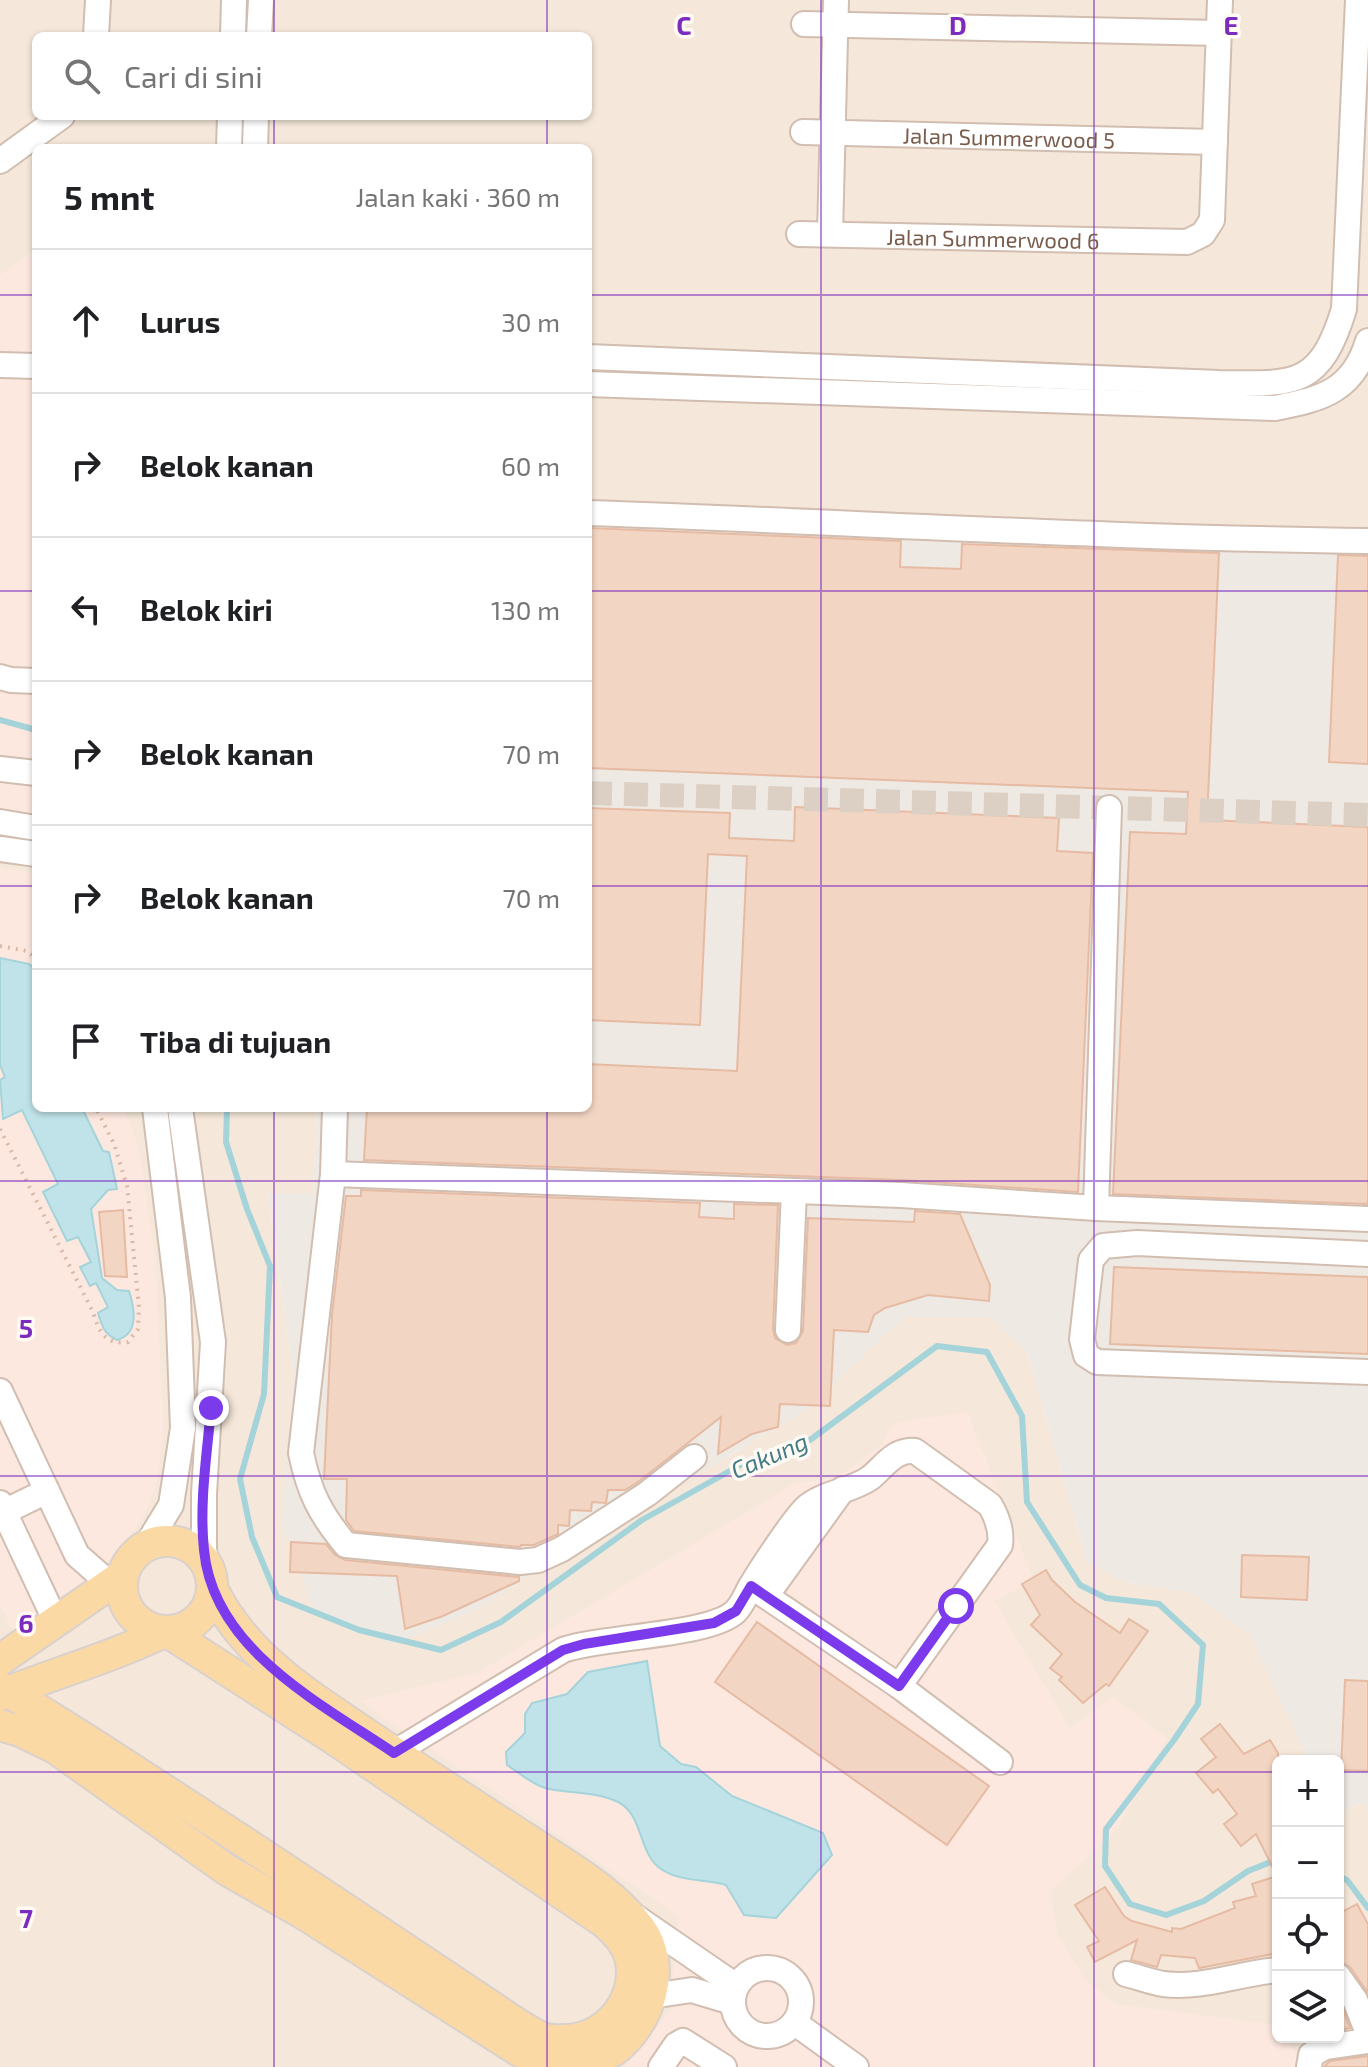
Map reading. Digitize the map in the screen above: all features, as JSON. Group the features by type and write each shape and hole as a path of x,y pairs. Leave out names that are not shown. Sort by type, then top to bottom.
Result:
{"main road":[{"path":"0,1660 116,1580 146,1546 157,1542 181,1544 201,1557 222,1609 236,1629 277,1672 384,1760 616,1932 629,1957 629,1990 611,2023 597,2033 580,2039 545,2039 516,2023 252,1846 3,1691"},
{"path":"3,1691 166,1631 180,1629 199,1617 205,1609 210,1578"},
{"path":"0,1725 55,1748 233,1874 304,1914 510,2046 544,2061 580,2064 607,2055 626,2042 639,2026 651,1996 652,1963 645,1937 618,1906 587,1879 166,1631 141,1623 124,1602 122,1588 116,1580"},
{"path":"233,1874 252,1846"}],"street":[{"path":"96,32 98,0"},
{"path":"233,32 234,0"},
{"path":"259,32 261,0"},
{"path":"1215,142 1220,0"},
{"path":"592,357 1219,383 1267,384 1300,378 1320,364 1334,343 1344,309 1358,0"},
{"path":"804,24 836,12 1219,33"},
{"path":"830,234 836,12"},
{"path":"0,161 56,120"},
{"path":"229,144 230,120"},
{"path":"255,144 256,120"},
{"name":"Jalan Summerwood 5","path":"803,132 1215,142"},
{"name":"Jalan Summerwood 6","path":"799,234 1187,242 1203,234 1212,220 1215,142"},
{"path":"592,384 1275,408 1314,401 1344,384 1363,356 1368,341"},
{"path":"761,364 762,390"},
{"path":"0,365 32,366"},
{"path":"592,513 1173,539 1368,541"},
{"path":"0,677 32,681"},
{"path":"0,769 32,773"},
{"path":"1096,1208 1109,808"},
{"path":"0,822 32,827"},
{"path":"0,849 32,853"},
{"path":"146,1546 171,1505 183,1428 178,1298 155,1112"},
{"path":"181,1112 213,1342 204,1494 204,1551 210,1578"},
{"path":"335,1112 333,1174 301,1453 308,1485 317,1506 346,1545 520,1562 538,1560 581,1537 647,1494 694,1457"},
{"path":"333,1174 794,1191 1368,1219"},
{"path":"788,1330 794,1191"},
{"path":"1368,1254 1137,1243 1103,1246 1091,1260 1082,1339 1086,1355 1097,1362 1368,1372"},
{"path":"0,1391 77,1555 116,1580"},
{"path":"384,1760 563,1650 714,1623 736,1611 758,1591 843,1489 868,1479 903,1451 915,1451 990,1505 997,1518 1000,1545 899,1686"},
{"path":"47,1491 2,1508 49,1607"},
{"path":"758,1591 899,1686 1000,1762"},
{"path":"618,1906 682,1947 734,1994"},
{"path":"764,1968 783,1972 791,1978 801,1995 800,2014 795,2023 779,2035 760,2036 742,2027 733,2010 734,1994 746,1975 755,1970 764,1968"},
{"path":"1126,1974 1163,1984 1183,1984 1272,1971"},
{"path":"1309,2067 1311,2055 1325,2047 1366,2045 1355,2000 1344,1984"},
{"path":"651,1996 692,1990 734,1994"},
{"path":"795,2023 856,2067"},
{"path":"661,2067 676,2045 683,2041 721,2065 742,2027"}],"path":[{"path":"0,946 27,951 32,955"},
{"path":"0,1129 93,1312 98,1329 115,1344 128,1342 138,1329 139,1307 127,1186 114,1144 98,1112"}],"shaded area":[{"path":"0,0 1368,0 1368,537 592,503 592,144 32,144 32,1112 317,1112 313,1193 268,1193 293,1375 283,1525 555,1558 804,1412 904,1316 990,1317 1027,1352 1087,1562 1124,1582 1191,1592 1250,1635 1306,1755 1272,1755 1272,2043 1344,2043 1344,1811 1363,1803 1368,1811 1368,2067 0,2067"},
{"path":"32,252 32,819 0,815 0,275"},
{"path":"592,503 1368,537 1368,1811 1362,1803 1344,1810 1344,1755 1306,1755 1250,1635 1191,1592 1124,1582 1087,1562 1027,1352 990,1317 904,1317 804,1412 555,1558 478,1609 392,1645 313,1609 282,1525 293,1375 268,1193 313,1193 317,1112 592,1112"},
{"path":"0,868 32,872 32,1112 125,1112 133,1130 142,1166 156,1267 163,1432 157,1481 144,1516 115,1554 43,1619 16,1637 0,1604"},
{"path":"967,1412 1034,1581 994,1601 1070,1728 1113,1697 1167,1738 1117,1829 1050,1892 1057,1933 1085,1980 1115,2004 1272,2024 1272,2043 1289,2043 1302,2065 625,2067 669,2012 679,1916 360,1701 477,1673 796,1483 836,1478 879,1448 894,1423"}],"water":[{"path":"0,958 32,967 32,1112 84,1112 103,1151 109,1152 117,1189 108,1190 91,1209 102,1278 117,1290 129,1291 133,1305 134,1320 124,1337 113,1338 101,1322 98,1313 108,1307 96,1283 90,1286 80,1267 91,1262 78,1237 67,1241 43,1192 58,1184 22,1110 3,1119 0,1080 5,1077 0,1065"},
{"path":"647,1661 660,1746 681,1764 696,1767 732,1796 823,1833 832,1855 776,1918 744,1915 726,1885 684,1878 661,1869 648,1854 632,1816 618,1802 601,1796 545,1788 507,1765 506,1752 525,1733 525,1714 532,1703 567,1694 588,1672"}],"building":[{"path":"592,528 901,541 900,567 961,569 962,544 1219,553 1207,820 1368,827 1368,1204 1113,1194 1130,832 1186,834 1188,792 592,768"},
{"path":"1338,555 1368,556 1368,764 1329,762"},
{"path":"795,807 1059,818 1057,851 1093,853 1078,1192 902,1180 364,1160 367,1112 592,1112 592,1064 737,1071 747,856 708,854 700,1025 592,1020 592,808 730,813 729,838 794,841"},
{"path":"361,1190 700,1203 699,1217 734,1219 734,1204 778,1205 773,1329 775,1338 787,1345 796,1343 803,1331 808,1218 914,1222 915,1211 960,1214 990,1285 989,1301 928,1295 885,1308 874,1315 868,1332 834,1330 830,1406 780,1404 778,1427 752,1434 718,1454 721,1417 638,1482 625,1490 608,1490 606,1503 592,1502 591,1511 570,1510 569,1526 558,1525 558,1534 534,1545 520,1547 354,1531 346,1520 347,1479 324,1479 332,1315 346,1196 361,1196"},
{"path":"123,1210 127,1277 105,1276 99,1212"},
{"path":"1114,1267 1368,1277 1368,1354 1110,1344"},
{"path":"291,1542 326,1544 335,1555 345,1560 519,1577 519,1581 443,1616 405,1629 397,1576 290,1572"},
{"path":"1242,1555 1309,1557 1307,1600 1241,1597"},
{"path":"1046,1570 1075,1602 1120,1633 1129,1619 1148,1631 1109,1686 1106,1684 1083,1703 1059,1680 1062,1677 1050,1668 1062,1654 1031,1625 1040,1615 1022,1584"},
{"path":"757,1622 989,1786 947,1845 715,1682"},
{"path":"1345,1680 1368,1681 1368,1771 1344,1770 1342,1755"},
{"path":"1220,1724 1244,1754 1270,1740 1278,1753 1272,1755 1272,1866 1256,1834 1241,1846 1224,1824 1237,1814 1218,1789 1213,1793 1196,1773 1216,1757 1201,1739"},
{"path":"1272,1878 1272,1954 1199,1968 1195,1958 1161,1955 1157,1967 1131,1960 1137,1940 1095,1962 1087,1947 1099,1941 1075,1905 1105,1887 1124,1916 1172,1932 1172,1928 1181,1929 1235,1908 1233,1902 1256,1896 1252,1884"},
{"path":"1357,1904 1368,1924 1368,1993 1350,1967 1344,1964 1344,1911"},
{"path":"1344,2012 1350,2028 1344,2029"},
{"path":"1368,2056 1368,2067 1324,2067 1330,2061"}],"waterway":[{"name":"Cakung","path":"0,720 32,729"},
{"name":"Cakung","path":"227,1112 226,1142 247,1209 270,1266 264,1394 240,1479 252,1537 277,1597 359,1630 441,1650 501,1622 642,1520 744,1463 810,1440 937,1346 987,1352 1022,1416 1027,1502 1080,1585 1106,1598 1159,1604 1203,1645 1198,1704 1106,1829 1105,1866 1130,1904 1166,1915 1204,1901 1248,1871 1272,1861"},
{"name":"Cakung","path":"1344,1879 1368,1908"}],"tunnel":[{"path":"592,793 1368,815"}],"route":[{"path":"211,1408 205,1472 204,1551 212,1588 222,1609 236,1629 277,1672 394,1753 563,1650 714,1623 736,1611 751,1586 899,1686 956,1606"}]}
